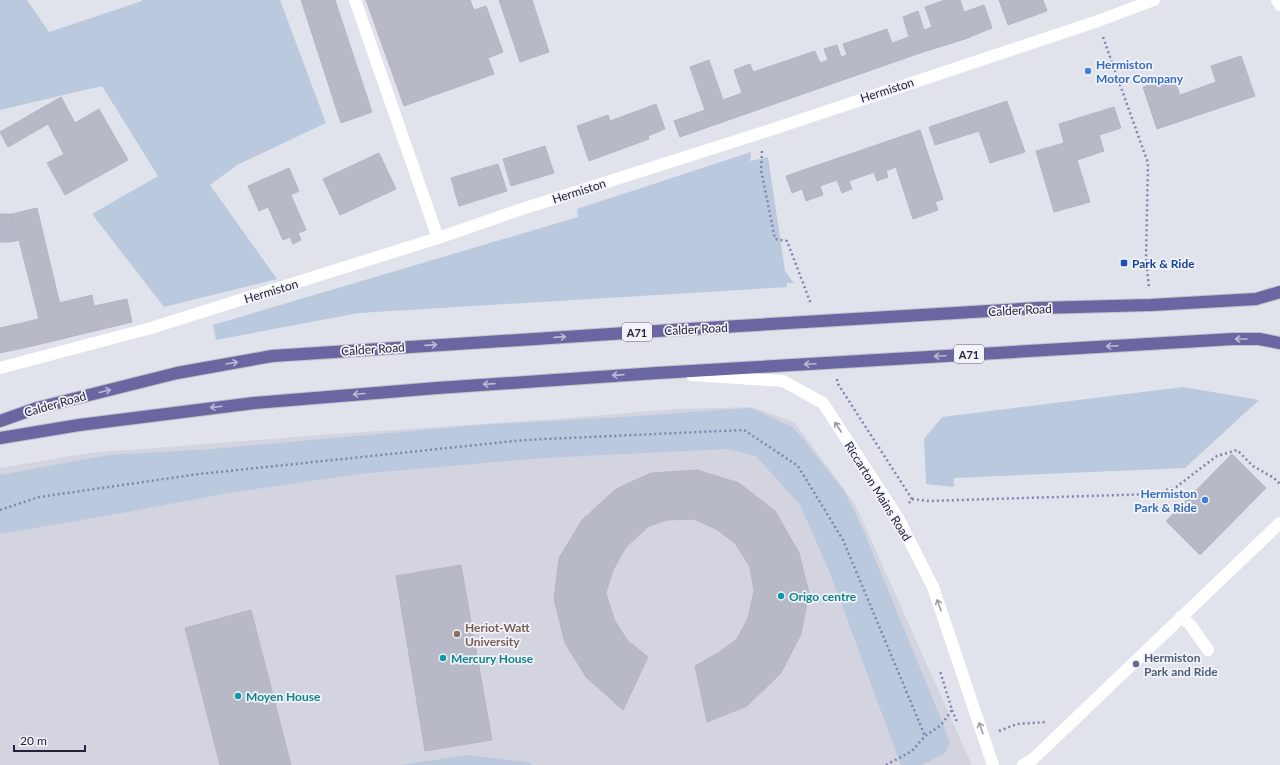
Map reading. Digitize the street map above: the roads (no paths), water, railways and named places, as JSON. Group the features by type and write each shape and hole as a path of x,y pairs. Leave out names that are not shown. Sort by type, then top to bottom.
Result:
{"main road":[{"name":"Calder Road","path":"0,421 37,408 177,373 272,356 1038,308 1151,305 1256,299 1280,292"},
{"name":"Calder Road","path":"0,438 79,425 254,402 437,388 657,373 1233,339 1259,339 1280,343"}],"street":[{"path":"356,0 438,238"},
{"name":"Hermiston","path":"0,368 151,328 438,238 516,211 764,132 1098,21 1154,0"},
{"path":"1278,0 1280,6"},
{"name":"Riccarton Mains Road","path":"657,373 783,381 823,403 898,518 933,587 993,765"},
{"path":"1023,765 1032,760 1280,523"},
{"path":"1182,616 1192,627 1208,650"}],"place":[{"name":"Hermiston Motor Company","path":"1088,71"},
{"name":"Park & Ride","path":"1124,263"},
{"name":"Hermiston Park & Ride","path":"1205,500"},
{"name":"Origo centre","path":"781,596"},
{"name":"Heriot-Watt University","path":"457,634"},
{"name":"Mercury House","path":"443,658"},
{"name":"Hermiston Park and Ride","path":"1136,664"},
{"name":"Moyen House","path":"238,696"}]}
